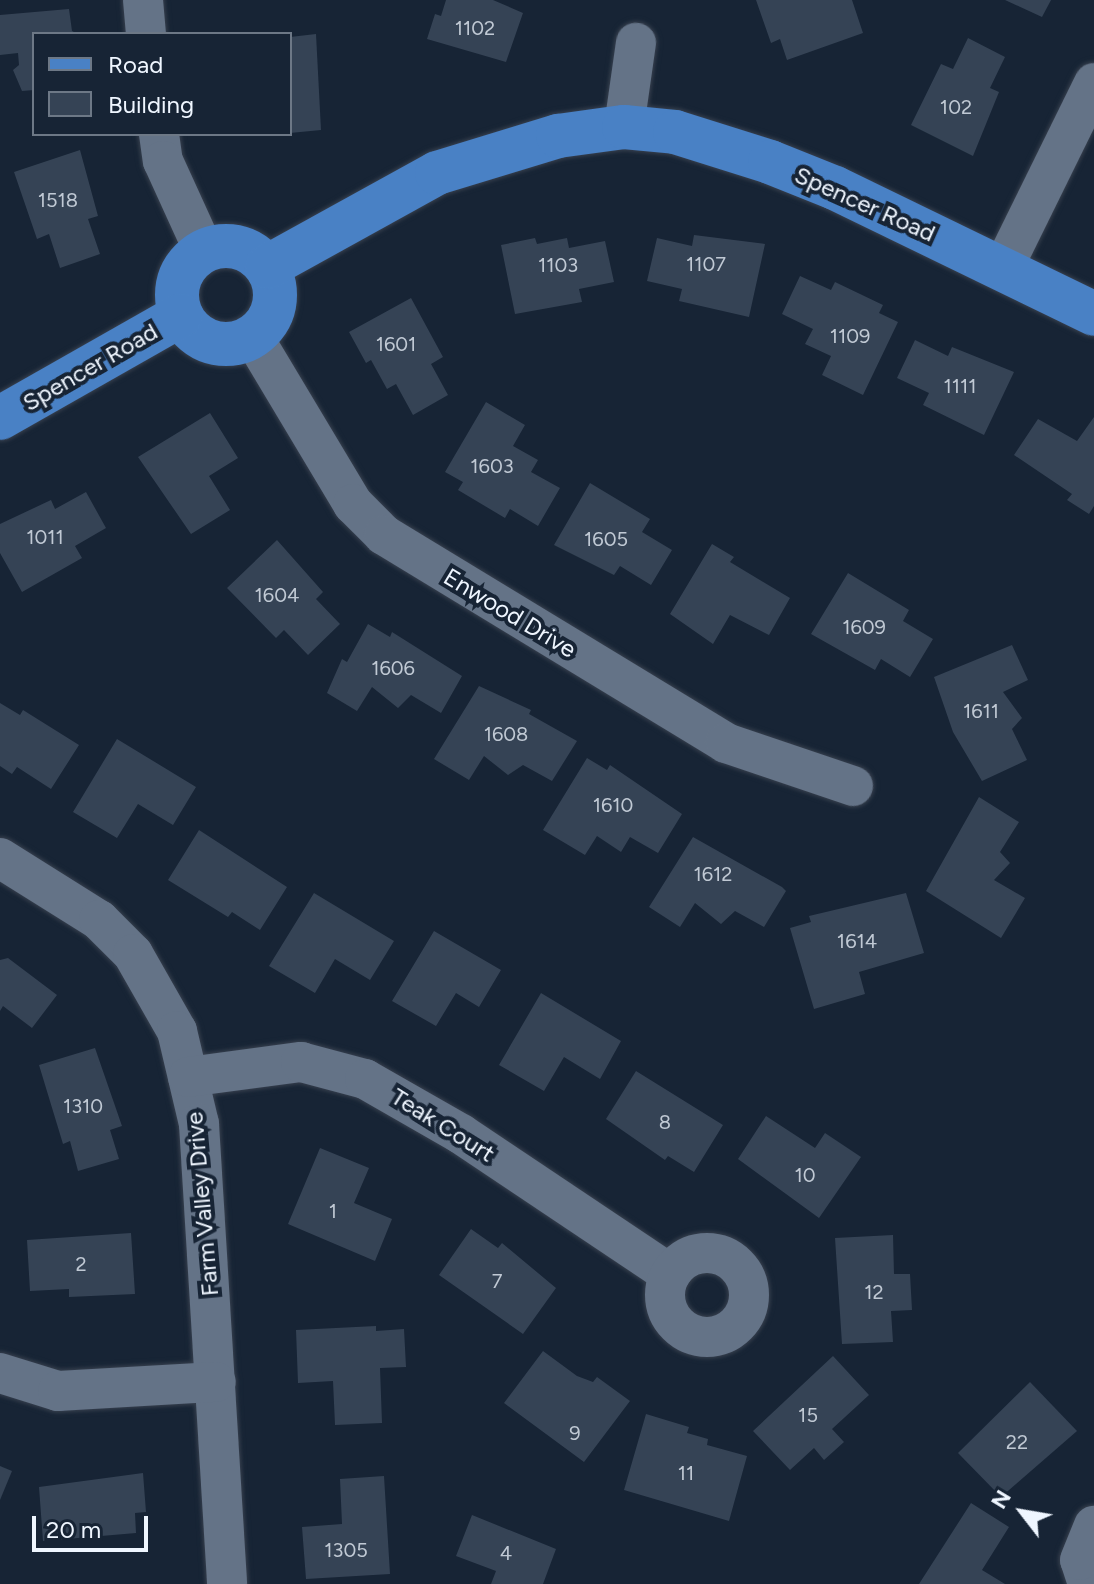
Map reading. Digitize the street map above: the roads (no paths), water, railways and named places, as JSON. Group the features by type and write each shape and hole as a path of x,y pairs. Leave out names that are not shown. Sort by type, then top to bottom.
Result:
{"main road":[{"name":"Spencer Road","path":"267,267 437,173 558,136 624,127 675,132 770,162 1003,268 1094,314"},
{"path":"231,246 257,256 267,267 275,296 273,312 253,337 221,345 204,339 181,315 177,301 182,272 204,251 231,246"},
{"name":"Spencer Road","path":"0,418 181,315"}],"street":[{"path":"143,0 146,32"},
{"path":"624,127 636,43"},
{"path":"1003,268 1094,83"},
{"path":"159,136 163,161 204,251"},
{"name":"Enwood Drive","path":"253,337 353,504 384,535 726,743 853,786"},
{"name":"Farm Valley Drive","path":"0,858 99,920 133,954 177,1031 199,1124 227,1584"},
{"name":"Teak Court","path":"188,1077 301,1062 365,1079 461,1134 670,1274"},
{"path":"0,1373 58,1391 216,1382"},
{"path":"1088,1584 1080,1560 1094,1526"}]}
